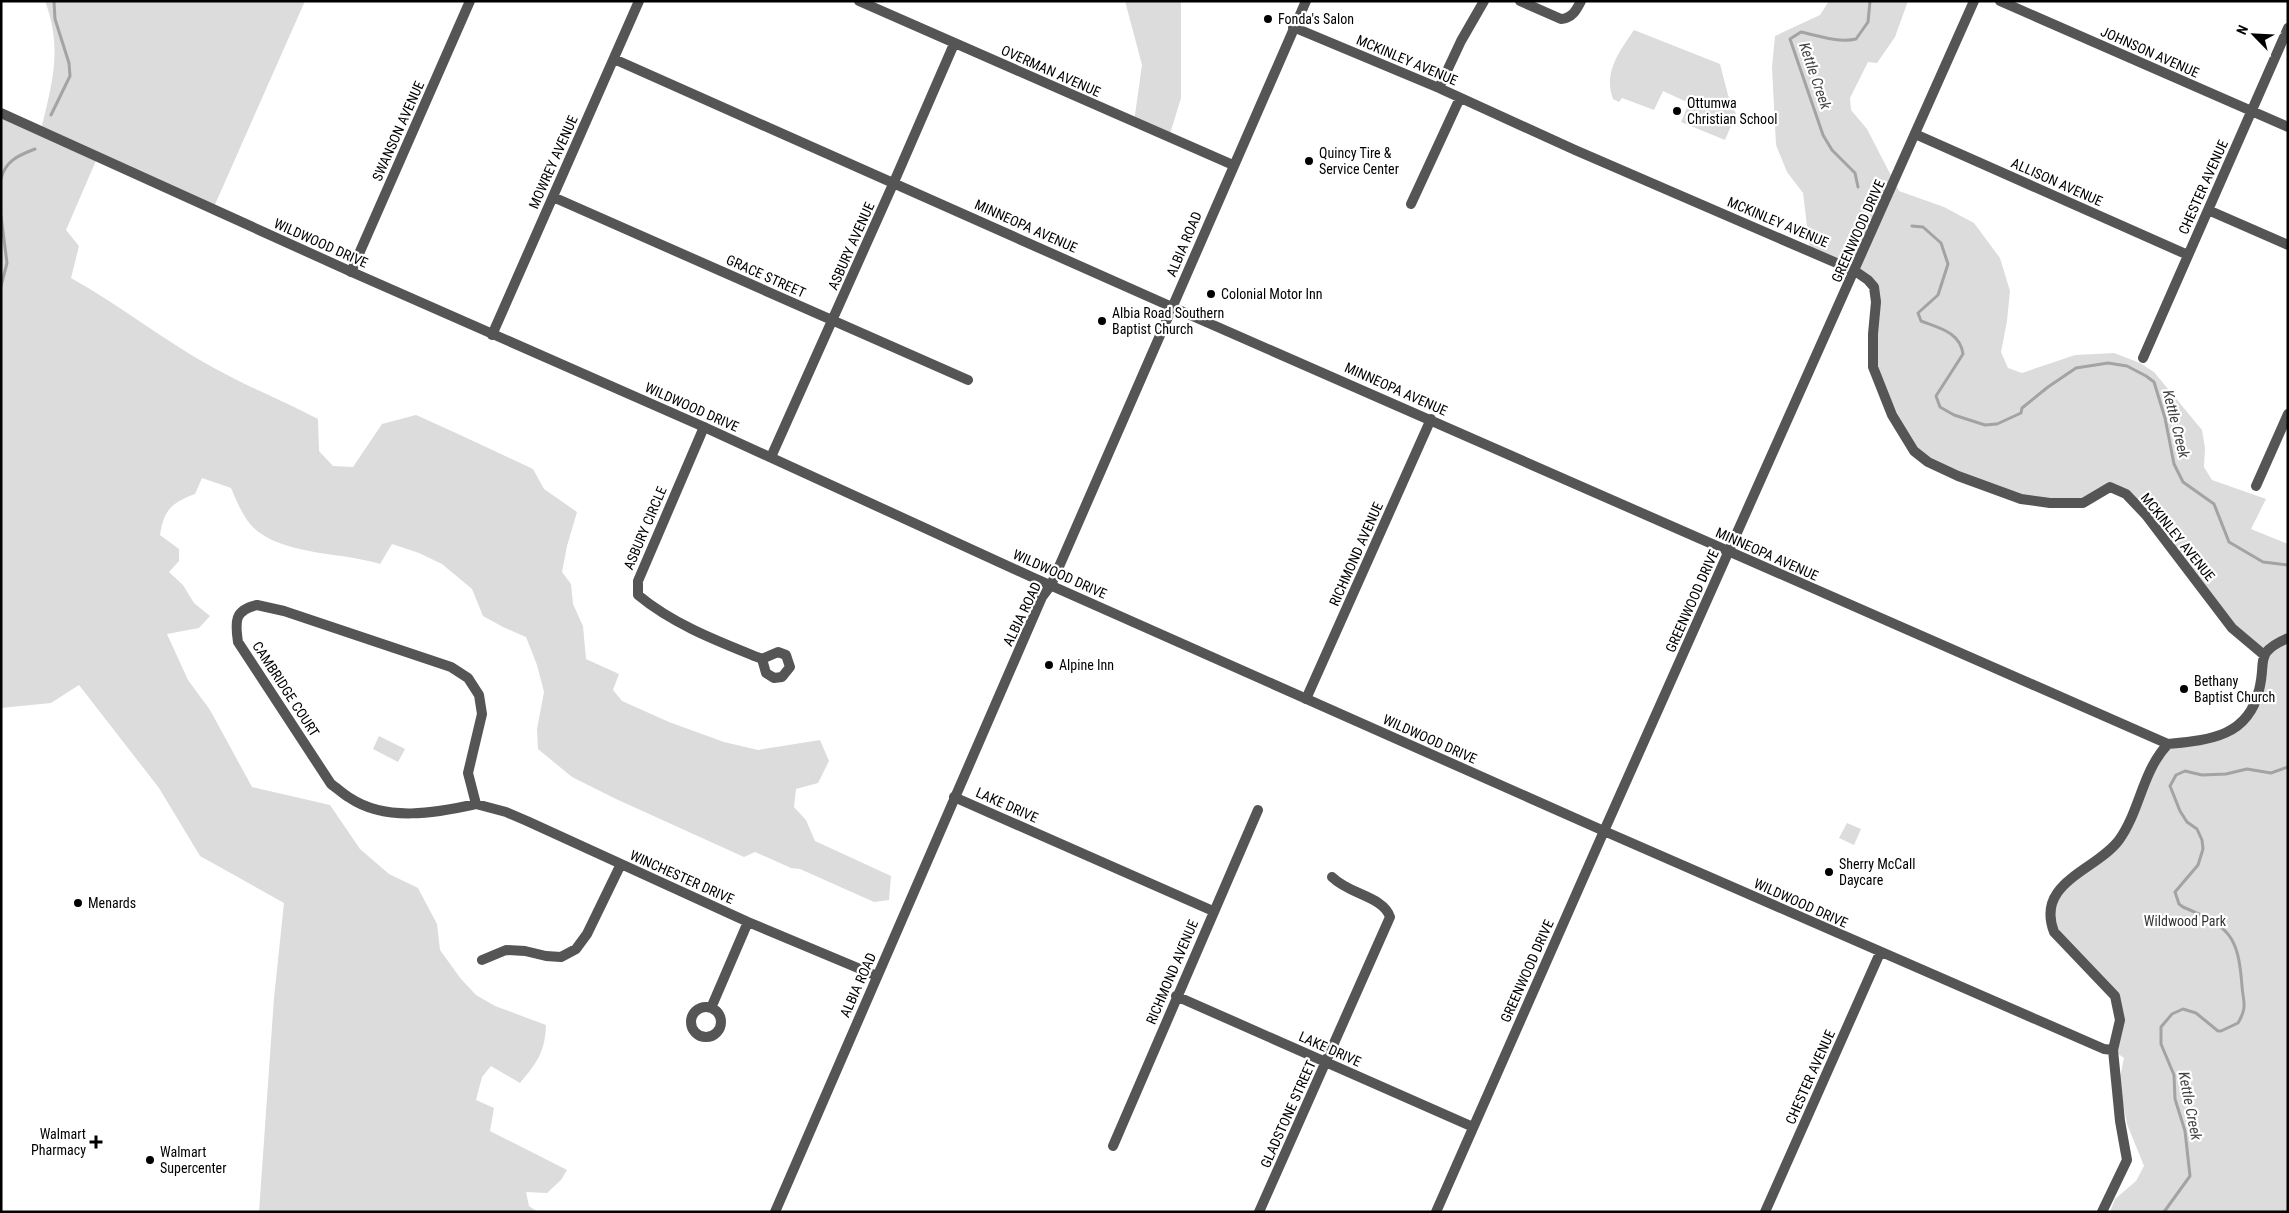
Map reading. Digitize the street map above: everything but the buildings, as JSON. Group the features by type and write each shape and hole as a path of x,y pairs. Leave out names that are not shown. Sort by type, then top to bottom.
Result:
{"street":[{"name":"SWANSON AVENUE","path":"351,272 470,1"},
{"name":"MOWREY AVENUE","path":"492,334 639,1"},
{"name":"OVERMAN AVENUE","path":"859,1 1233,165"},
{"name":"ALBIA ROAD","path":"775,1212 954,797 1042,597 1051,585 1293,27 1306,1"},
{"path":"1439,88 1461,41 1484,1"},
{"path":"1520,1 1560,19 1568,18 1581,1"},
{"name":"GREENWOOD DRIVE","path":"1436,1212 1974,1"},
{"name":"JOHNSON AVENUE","path":"2000,1 2288,127"},
{"name":"MCKINLEY AVENUE","path":"1293,27 1439,88 1575,150 1855,271 1874,287 1873,367 1892,415 1914,451 1928,462 1958,476 2021,499 2050,503 2084,503 2110,487 2126,494 2146,515 2232,628 2264,655"},
{"name":"CHESTER AVENUE","path":"2143,358 2288,28"},
{"name":"ASBURY AVENUE","path":"771,457 954,44"},
{"name":"MINNEOPA AVENUE","path":"614,59 1172,307 2168,744"},
{"path":"1411,204 1460,98"},
{"name":"WILDWOOD DRIVE","path":"1,113 351,272 704,427 1306,699 1880,953 2104,1048 2113,1050"},
{"name":"ALLISON AVENUE","path":"1915,134 2188,255"},
{"name":"GRACE STREET","path":"553,197 968,380"},
{"path":"2208,210 2288,246"},
{"path":"2256,486 2288,414"},
{"name":"RICHMOND AVENUE","path":"1306,699 1431,419"},
{"name":"ASBURY CIRCLE","path":"704,427 638,581 638,595 653,608 671,618 762,659"},
{"name":"CAMBRIDGE COURT","path":"257,605 284,611 451,668 468,678 479,695 482,714 468,773 476,804 450,810 397,813 372,809 344,794 332,784 238,642 236,625 239,614 246,607 257,605"},
{"path":"2102,1212 2127,1160 2120,1121 2113,1050 2120,1020 2115,996 2054,932 2050,911 2053,900 2065,882 2096,862 2120,839 2156,756 2168,744 2200,741 2221,736 2238,726 2246,718 2259,690 2261,664 2264,655 2269,649 2288,638"},
{"name":"LAKE DRIVE","path":"954,797 1214,911"},
{"name":"WINCHESTER DRIVE","path":"476,804 506,812 527,821 748,922 877,976"},
{"name":"RICHMOND AVENUE","path":"1112,1146 1258,810"},
{"path":"482,960 506,950 525,950 546,956 561,957 576,949 587,934 620,864"},
{"name":"GLADSTONE STREET","path":"1259,1212 1390,917 1384,905 1341,886 1332,877"},
{"path":"711,1008 748,922"},
{"name":"CHESTER AVENUE","path":"1766,1212 1880,953"},
{"name":"LAKE DRIVE","path":"1176,996 1473,1127"}],"green space":[{"path":"45,1 305,1 213,209 98,156 66,230 79,246 71,278 214,368 318,419 319,451 333,466 353,467 382,424 416,415 533,469 544,489 577,512 562,572 571,584 573,604 583,626 586,659 619,674 613,690 622,701 669,722 724,742 758,750 820,740 829,761 818,783 796,789 794,807 806,820 815,841 891,876 889,900 874,902 800,869 791,868 755,852 744,857 572,777 538,749 537,729 544,692 537,665 526,637 483,616 472,589 442,564 419,553 392,544 380,564 287,546 260,533 250,524 242,513 231,488 202,478 195,494 174,504 164,519 160,535 179,549 179,561 169,572 183,585 194,603 210,616 199,628 167,634 188,680 210,710 252,787 330,805 360,849 389,874 418,888 437,924 440,950 461,979 476,995 495,1006 546,1025 544,1043 539,1057 520,1083 491,1066 482,1077 476,1100 494,1108 490,1131 567,1170 561,1180 547,1193 526,1192 529,1206 538,1212 259,1212 274,998 284,903 200,856 159,788 79,685 51,703 1,708 1,113 41,130 52,81 55,51 54,35"},
{"path":"1125,1 1181,1 1181,98 1169,137 1134,122 1142,65"},
{"name":"Wildwood Park","path":"1829,1 1908,1 1895,37 1877,63 1868,62 1850,98 1851,110 1867,129 1899,191 1944,207 1974,223 2000,258 2010,291 2001,352 2008,368 2022,373 2075,355 2114,353 2140,363 2154,372 2202,430 2205,448 2204,467 2212,480 2266,499 2251,529 2288,544 2288,1212 2110,1212 2115,1199 2136,1181 2144,1166 2127,1124 2119,1082 2124,1058 2113,1050 2120,1020 2115,996 2054,932 2053,900 2110,850 2168,744 2238,726 2259,690 2262,658 2146,515 2110,487 2083,503 2021,499 1914,451 1873,367 1874,287 1810,251 1803,193 1787,172 1776,145 1772,67 1775,36 1820,15"},
{"path":"1634,30 1720,64 1728,95 1736,114 1725,140 1681,122 1689,103 1663,91 1654,110 1622,98 1619,102 1613,99 1610,89 1612,71 1619,54"},
{"path":"379,736 405,749 398,762 373,749"},
{"path":"1847,823 1861,829 1854,845 1839,838"}],"waterway":[{"path":"51,115 70,76 69,63 55,19 54,1"},
{"name":"Kettle Creek","path":"1858,187 1855,173 1832,150 1823,135 1790,39 1801,32 1836,40 1856,39 1868,22 1870,1"},
{"path":"1,179 9,163 18,156 35,149"},
{"path":"1,216 7,263 1,286"},
{"name":"Kettle Creek","path":"1912,226 1923,227 1941,243 1948,264 1938,295 1918,313 1921,321 1948,332 1958,341 1963,354 1936,396 1940,407 1954,415 1985,425 1997,424 2021,413 2022,408 2076,368 2108,363 2127,366 2154,382 2165,418 2174,464 2183,482 2214,504 2229,542 2263,562 2288,565"},
{"name":"Kettle Creek","path":"2164,1212 2190,1176 2185,1131 2175,1099 2174,1075 2161,1044 2161,1027 2172,1014 2183,1009 2196,1013 2218,1031 2221,1031 2238,1023 2244,1004 2238,955 2229,935 2221,927 2179,904 2175,892 2198,865 2203,849 2202,840 2197,829 2187,822 2180,811 2170,786 2176,775 2185,771 2202,775 2226,774 2247,769 2271,773 2288,767"}],"place":[{"name":"Fonda's Salon","path":"1268,19"},
{"name":"Ottumwa Christian School","path":"1677,111"},
{"name":"Quincy Tire & Service Center","path":"1309,161"},
{"name":"Colonial Motor Inn","path":"1211,294"},
{"name":"Albia Road Southern Baptist Church","path":"1102,321"},
{"name":"Alpine Inn","path":"1049,665"},
{"name":"Bethany Baptist Church","path":"2184,689"},
{"name":"Sherry McCall Daycare","path":"1829,872"},
{"name":"Menards","path":"78,903"},
{"name":"Walmart Pharmacy","path":"96,1142"},
{"name":"Walmart Supercenter","path":"150,1160"}]}
